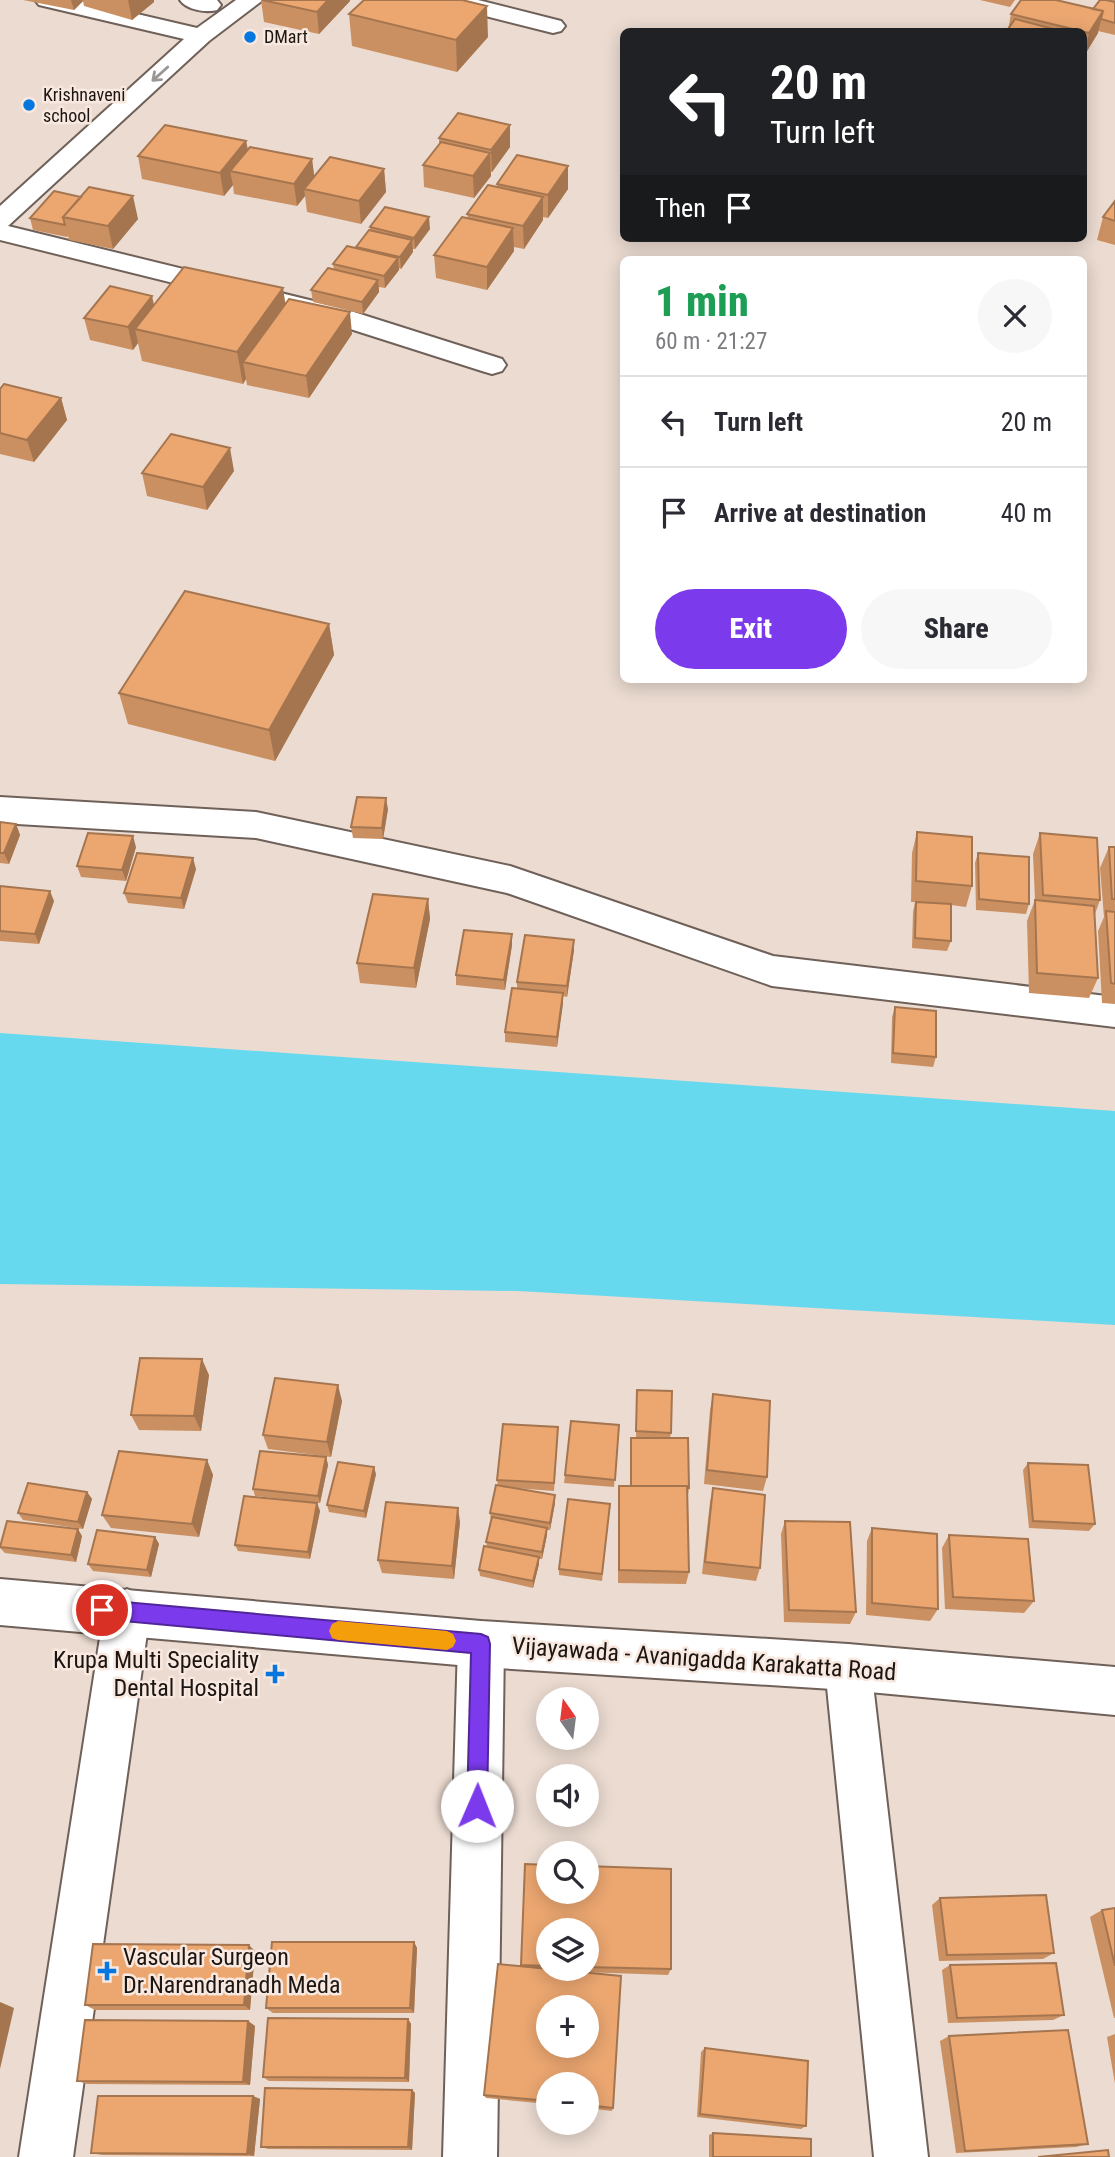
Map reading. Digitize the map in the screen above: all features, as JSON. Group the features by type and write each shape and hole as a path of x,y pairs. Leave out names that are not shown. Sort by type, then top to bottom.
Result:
{"street":[{"path":"47,0 201,36"},
{"path":"0,220 201,36 251,0"},
{"path":"450,0 553,26"},
{"path":"0,192 118,80 176,32 205,2"},
{"path":"0,232 328,313 492,365"},
{"path":"0,810 256,825 510,880 772,971 1115,1012"},
{"name":"Vijayawada - Avanigadda Karakatta Road","path":"0,1602 481,1644 848,1667 1115,1691"},
{"path":"46,2157 127,1612"},
{"path":"470,2157 481,1644"},
{"path":"848,1667 901,2157"}],"water":[{"path":"0,1033 1115,1111 1115,1325 518,1291 0,1284"}],"building":[{"path":"262,0 328,0 317,12"},
{"path":"364,0 462,0 487,6 456,40 349,14"},
{"path":"1021,0 1056,0 1103,11 1089,33 1087,28 1068,28 1011,14"},
{"path":"1100,0 1115,2 1115,23 1101,19 1103,11 1093,9"},
{"path":"1015,19 1050,28 1009,28"},
{"path":"458,113 510,125 491,150 439,138"},
{"path":"165,125 246,141 220,173 138,156"},
{"path":"441,142 490,153 473,176 423,165"},
{"path":"250,147 312,159 294,184 230,171"},
{"path":"517,155 568,166 548,195 497,184"},
{"path":"330,157 384,169 359,201 304,189"},
{"path":"488,185 543,197 523,226 467,214"},
{"path":"89,187 133,196 108,226 63,217"},
{"path":"54,191 81,197 63,217 65,225 30,218"},
{"path":"1115,201 1115,221 1103,217"},
{"path":"385,207 429,217 414,238 370,227"},
{"path":"462,217 513,228 487,267 434,255"},
{"path":"369,230 412,240 400,257 356,247"},
{"path":"347,246 398,258 384,276 333,264"},
{"path":"184,267 283,288 237,352 135,329"},
{"path":"328,268 378,280 362,302 311,290"},
{"path":"110,286 152,296 128,327 84,318"},
{"path":"289,299 350,312 306,376 243,362"},
{"path":"4,384 61,398 27,440 0,433 0,389"},
{"path":"171,434 230,448 203,487 142,473"},
{"path":"185,591 329,624 269,730 119,693"},
{"path":"357,797 386,798 382,828 351,827"},
{"path":"0,822 16,824 4,853 0,853"},
{"path":"917,832 972,837 972,886 916,881"},
{"path":"88,833 133,836 122,870 77,866"},
{"path":"1040,833 1097,838 1100,900 1043,895"},
{"path":"1109,847 1115,847 1115,899 1112,899"},
{"path":"137,853 193,858 181,898 124,893"},
{"path":"978,853 1029,857 1029,904 979,899"},
{"path":"0,886 50,891 35,934 0,931"},
{"path":"373,894 428,899 414,968 357,963"},
{"path":"1035,900 1094,906 1098,978 1037,973"},
{"path":"916,902 951,904 951,941 915,938"},
{"path":"1106,911 1115,912 1115,984 1111,983"},
{"path":"464,930 512,934 504,980 456,975"},
{"path":"525,935 574,940 567,986 517,982"},
{"path":"512,988 563,993 557,1037 505,1032"},
{"path":"895,1007 936,1011 936,1057 893,1053"},
{"path":"140,1358 202,1359 194,1416 131,1415"},
{"path":"275,1378 338,1385 327,1442 263,1435"},
{"path":"637,1390 672,1391 671,1433 636,1431"},
{"path":"713,1394 770,1401 767,1477 707,1470"},
{"path":"571,1421 619,1425 615,1480 565,1475"},
{"path":"503,1424 558,1427 554,1483 497,1480"},
{"path":"631,1438 688,1438 689,1488 631,1486"},
{"path":"119,1451 207,1460 192,1524 102,1515"},
{"path":"260,1451 326,1457 318,1496 253,1489"},
{"path":"338,1462 374,1467 364,1511 327,1505"},
{"path":"1028,1463 1088,1465 1095,1524 1033,1521"},
{"path":"28,1483 87,1492 78,1522 18,1513"},
{"path":"496,1485 555,1495 550,1523 490,1513"},
{"path":"619,1486 687,1486 689,1572 619,1570"},
{"path":"713,1488 765,1495 760,1568 705,1562"},
{"path":"244,1496 317,1503 308,1552 235,1545"},
{"path":"568,1499 610,1504 602,1574 559,1569"},
{"path":"386,1502 458,1508 452,1566 378,1560"},
{"path":"492,1517 547,1528 542,1552 486,1542"},
{"path":"7,1521 78,1529 71,1555 0,1547"},
{"path":"785,1521 850,1522 856,1612 789,1610"},
{"path":"872,1528 937,1534 938,1609 872,1603"},
{"path":"97,1530 155,1537 147,1570 88,1564"},
{"path":"949,1535 1028,1539 1034,1601 953,1597"},
{"path":"484,1546 539,1557 533,1581 479,1570"},
{"path":"525,1864 536,1864 536,1904 599,1904 599,1866 671,1869 671,1969 599,1967 599,1918 536,1918 536,1966 521,1965"},
{"path":"1046,1895 1054,1953 947,1955 940,1898"},
{"path":"1115,1908 1115,1966 1102,1910"},
{"path":"272,1942 414,1942 410,2008 266,2008"},
{"path":"93,1944 249,1945 244,2005 85,2005"},
{"path":"1056,1963 1064,2015 957,2018 950,1965"},
{"path":"498,1964 536,1968 536,1981 599,1981 599,1974 621,1976 613,2108 599,2106 599,2072 536,2072 536,2100 484,2095"},
{"path":"268,2018 408,2019 405,2078 263,2077"},
{"path":"85,2020 248,2021 243,2082 77,2081"},
{"path":"1068,2030 1088,2144 965,2151 949,2036"},
{"path":"705,2048 808,2061 806,2126 700,2114"},
{"path":"265,2088 412,2090 408,2147 261,2147"},
{"path":"98,2096 253,2096 247,2154 91,2153"},
{"path":"713,2133 811,2139 811,2157 713,2157"},
{"path":"1108,2150 1109,2157 1038,2157"}],"slow traffic":[{"path":"338,1631 447,1641"}],"place":[{"name":"DMart","path":"250,37"},
{"name":"Krishnaveni school","path":"29,105"},
{"name":"Krupa Multi Speciality Dental Hospital","path":"275,1674"},
{"name":"Vascular Surgeon Dr.Narendranadh Meda","path":"107,1971"}],"route":[{"path":"102,1610 481,1644 477,1806"}]}
